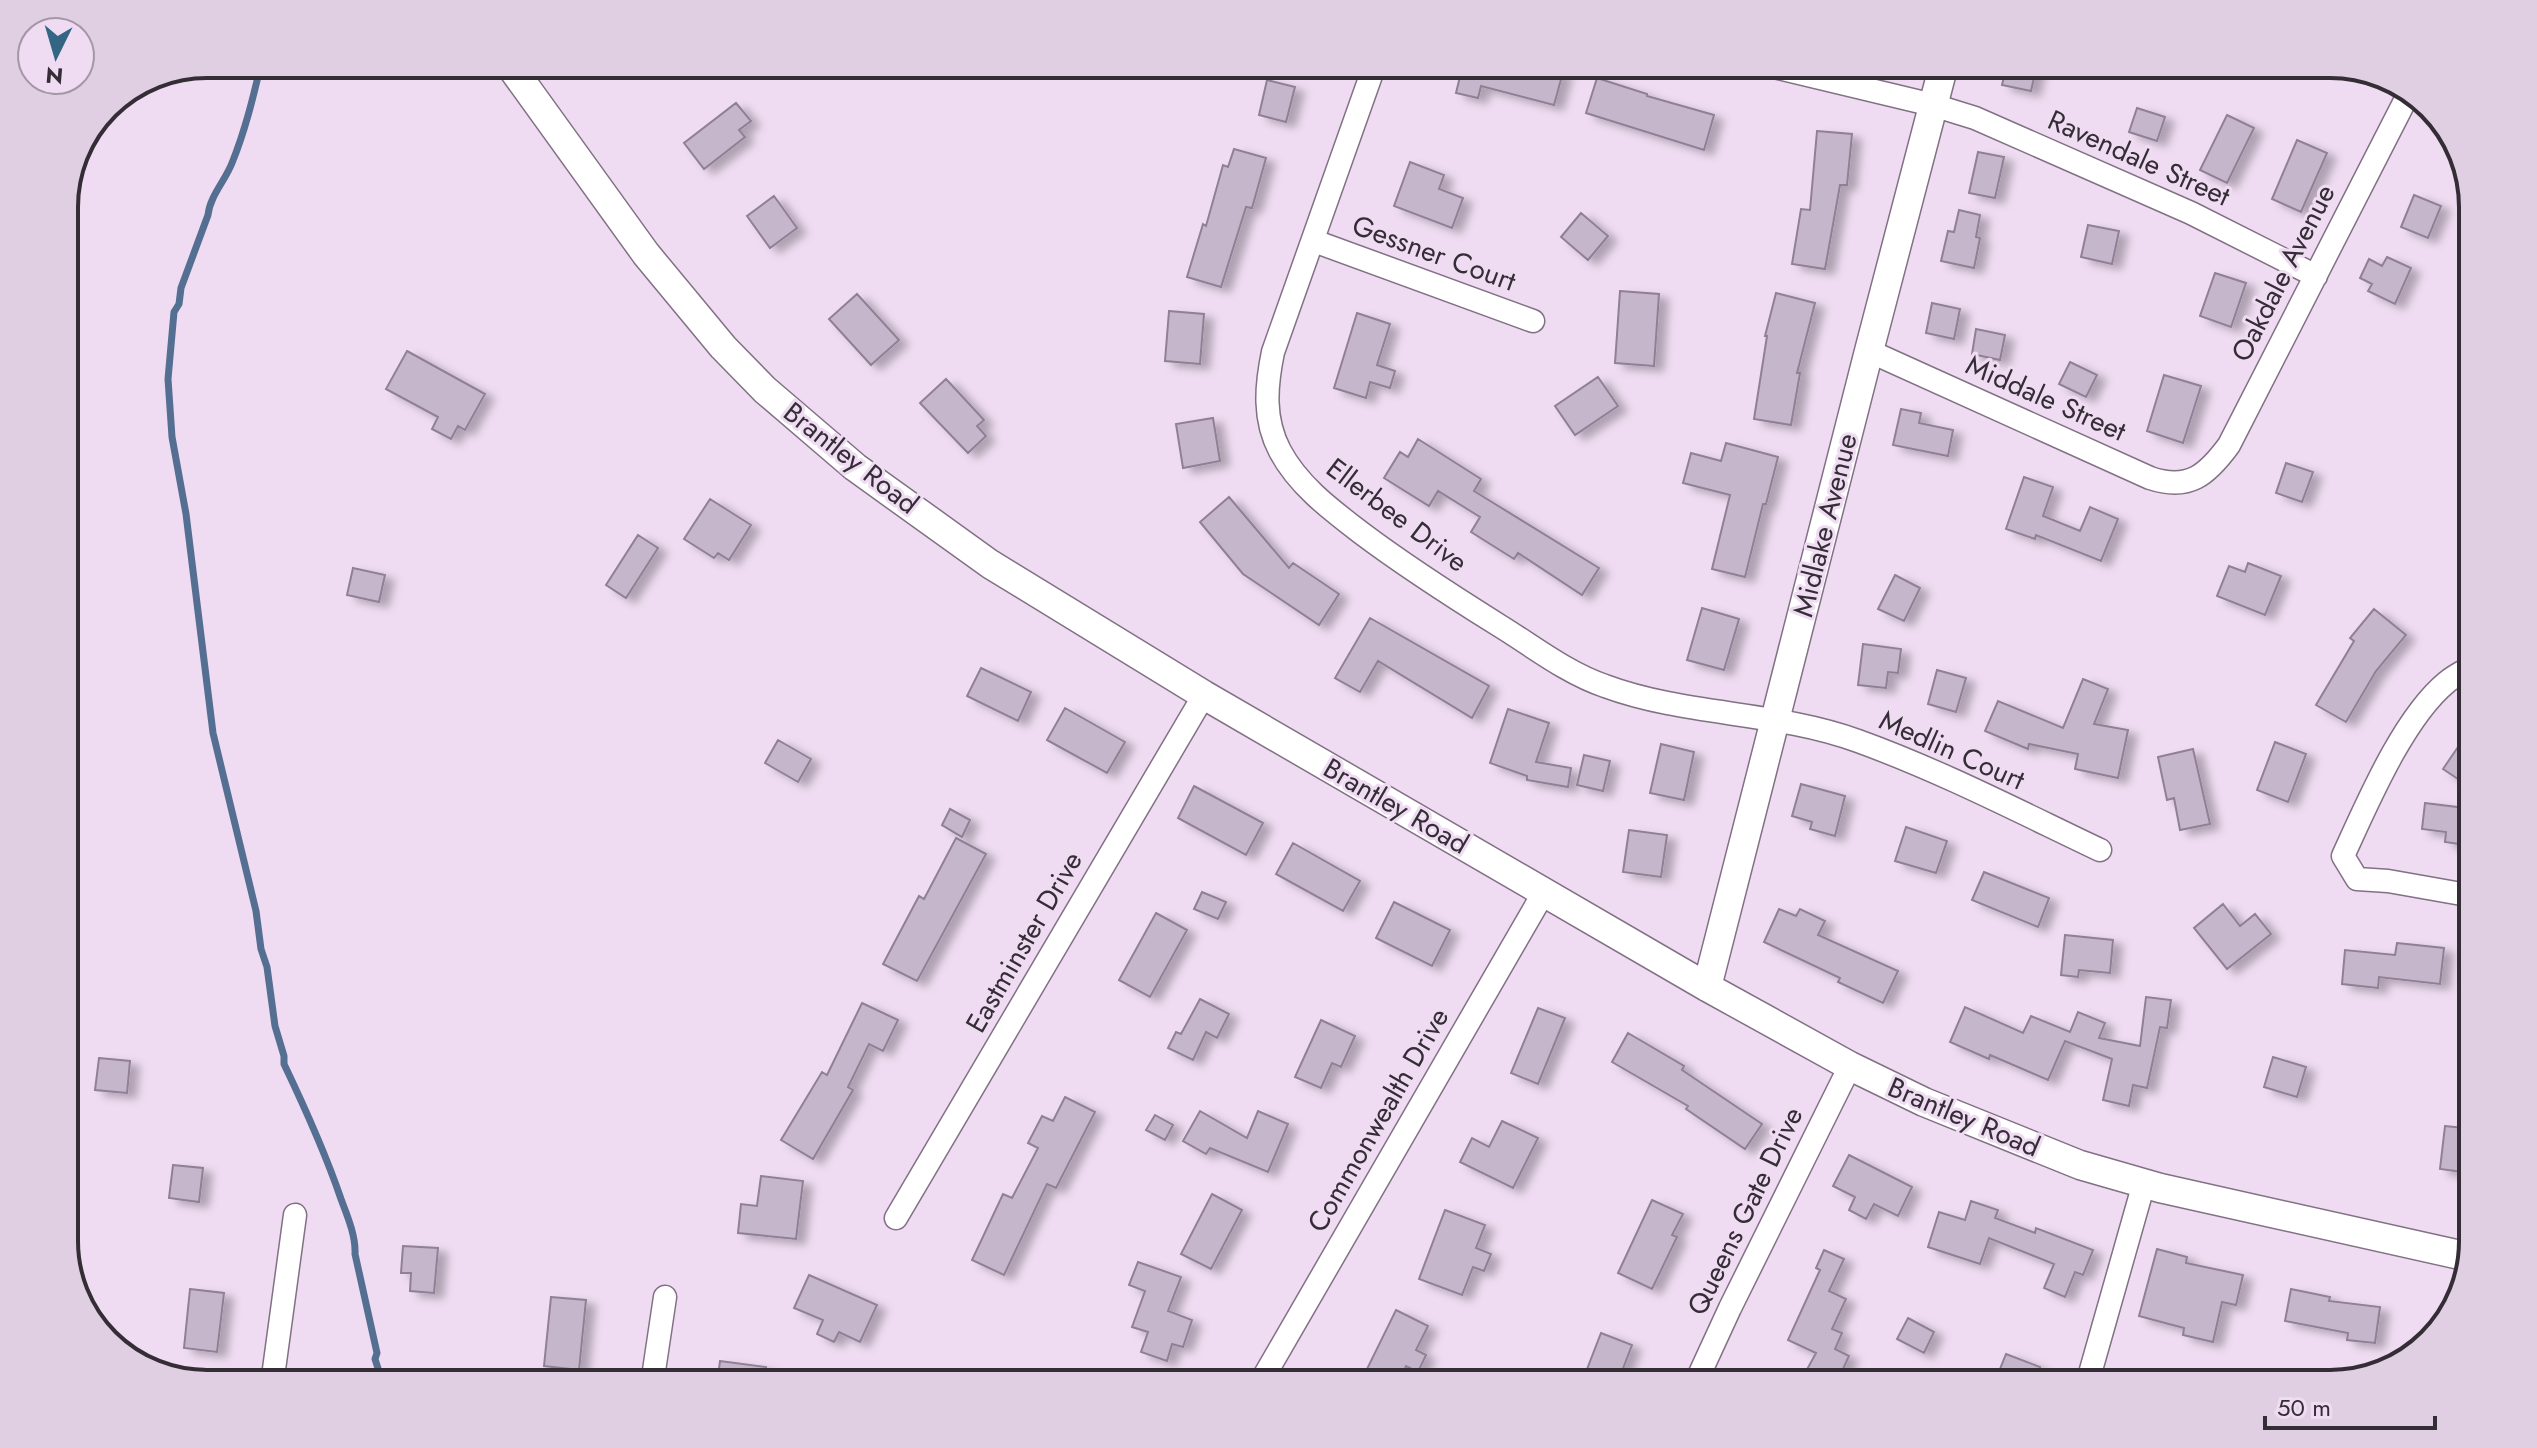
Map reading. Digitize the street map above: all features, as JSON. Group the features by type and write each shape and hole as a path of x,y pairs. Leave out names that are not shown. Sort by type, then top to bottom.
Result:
{"street":[{"name":"Brantley Road","path":"519,78 646,254 723,347 765,390 855,467 990,564 1204,695 1707,987 1850,1066 1971,1123 2080,1165 2144,1183 2458,1255"},
{"name":"Ellerbee Drive","path":"1370,78 1273,352 1266,405 1269,423 1286,463 1322,503 1405,566 1569,669 1602,686 1630,694 1775,721"},
{"path":"1820,78 1933,105"},
{"name":"Midlake Avenue","path":"1707,987 1940,78"},
{"name":"Oakdale Avenue","path":"2201,475 2215,464 2229,445 2404,102"},
{"name":"Ravendale Street","path":"1933,105 1975,118 2191,213 2316,276"},
{"name":"Gessner Court","path":"1314,241 1533,321"},
{"name":"Middale Street","path":"1869,351 2150,478 2165,483 2186,483 2201,475"},
{"path":"2459,674 2447,681 2423,705 2406,731 2370,796 2343,856 2357,879 2459,894"},
{"name":"Eastminster Drive","path":"896,1218 1204,695"},
{"name":"Medlin Court","path":"1775,721 1822,729 1871,746 1940,774 2100,850"},
{"name":"Commonwealth Drive","path":"1268,1370 1544,892"},
{"name":"Queens Gate Drive","path":"1701,1370 1850,1066"},
{"path":"2091,1370 2144,1183"},
{"path":"274,1370 295,1215"},
{"path":"654,1370 665,1297"}],"building":[{"path":"1460,78 1561,78 1554,105 1481,86 1478,98 1456,93"},
{"path":"1597,78 1714,115 1704,150 1586,113"},
{"path":"2004,78 2034,78 2031,91 2002,85"},
{"path":"1267,80 1295,87 1286,122 1259,115"},
{"path":"736,103 751,121 739,130 745,137 704,169 684,143"},
{"path":"2137,108 2165,117 2157,141 2129,132"},
{"path":"2227,115 2254,128 2227,183 2200,170"},
{"path":"1817,131 1852,134 1847,185 1840,185 1825,269 1792,264 1801,209 1810,210"},
{"path":"2297,140 2327,153 2301,212 2272,199"},
{"path":"1234,149 1266,158 1252,208 1246,207 1221,287 1187,277 1203,224 1206,226 1223,165 1228,167"},
{"path":"1978,152 2004,157 1995,198 1969,193"},
{"path":"1410,162 1444,175 1439,189 1463,198 1452,228 1394,206"},
{"path":"2414,195 2441,206 2428,238 2401,227"},
{"path":"774,196 797,228 770,248 747,216"},
{"path":"1959,210 1980,215 1976,237 1980,238 1974,268 1941,261 1948,231 1954,232"},
{"path":"1581,213 1608,236 1588,260 1561,237"},
{"path":"2088,225 2119,231 2112,264 2081,257"},
{"path":"2387,257 2411,268 2395,304 2368,291 2372,284 2360,278 2369,259 2382,266"},
{"path":"2215,273 2246,283 2231,327 2200,316"},
{"path":"1620,291 1659,294 1654,366 1615,363"},
{"path":"1776,293 1815,303 1797,373 1800,373 1791,425 1754,419 1765,336"},
{"path":"857,294 899,340 871,365 829,319"},
{"path":"1932,303 1960,309 1954,339 1926,333"},
{"path":"1169,311 1204,314 1200,364 1165,361"},
{"path":"1357,313 1390,324 1377,365 1395,371 1390,388 1370,382 1366,398 1334,388"},
{"path":"1976,329 2005,335 2000,360 1972,354"},
{"path":"407,351 485,394 465,430 458,426 451,439 432,429 438,417 386,389"},
{"path":"2070,362 2097,375 2086,397 2059,384"},
{"path":"2164,375 2201,386 2183,443 2147,431"},
{"path":"1598,377 1618,406 1575,435 1555,406"},
{"path":"946,379 984,420 977,426 986,436 968,453 920,403"},
{"path":"1901,409 1921,413 1919,423 1953,430 1948,456 1893,445"},
{"path":"1213,418 1220,461 1183,468 1176,424"},
{"path":"1418,439 1481,479 1474,491 1599,568 1582,595 1518,553 1514,559 1471,532 1480,517 1438,491 1429,506 1384,478 1400,452 1408,457"},
{"path":"1726,443 1778,457 1745,577 1712,569 1730,495 1683,483 1691,453 1721,461"},
{"path":"2286,463 2313,472 2302,502 2276,493"},
{"path":"2024,477 2053,487 2043,516 2080,531 2090,507 2118,519 2101,561 2036,535 2035,539 2006,529"},
{"path":"1229,497 1289,568 1293,563 1339,594 1319,625 1243,574 1200,522"},
{"path":"710,499 751,525 729,560 718,553 714,558 684,539"},
{"path":"638,535 658,548 626,598 606,585"},
{"path":"2248,563 2281,576 2265,615 2217,596 2229,566 2245,572"},
{"path":"353,568 385,575 379,602 347,595"},
{"path":"1895,575 1920,588 1904,621 1878,609"},
{"path":"1702,608 1739,619 1724,670 1687,660"},
{"path":"2374,609 2406,635 2376,671 2346,722 2316,705 2354,641 2350,638"},
{"path":"1370,618 1489,686 1472,718 1378,661 1360,692 1335,678"},
{"path":"1863,644 1901,649 1898,673 1888,672 1886,688 1858,685"},
{"path":"981,668 1031,692 1018,721 967,696"},
{"path":"1937,670 1966,678 1956,712 1928,704"},
{"path":"2083,679 2108,689 2094,724 2128,730 2118,778 2075,769 2078,754 2029,744 2028,749 1985,731 1998,701 2063,728"},
{"path":"1065,708 1125,742 1107,773 1047,740"},
{"path":"1508,709 1549,723 1536,762 1571,768 1568,787 1527,780 1527,776 1490,763"},
{"path":"778,740 811,759 798,782 765,763"},
{"path":"2275,742 2306,754 2288,802 2257,790"},
{"path":"1661,744 1694,752 1684,800 1650,793"},
{"path":"2459,746 2459,780 2443,769"},
{"path":"2193,749 2210,824 2180,830 2174,798 2167,800 2158,757"},
{"path":"1584,755 1610,761 1603,791 1577,785"},
{"path":"1801,784 1845,796 1835,836 1810,829 1812,822 1792,816"},
{"path":"1194,786 1263,823 1246,855 1178,818"},
{"path":"2425,803 2459,807 2459,844 2445,842 2446,832 2422,829"},
{"path":"950,809 970,820 962,837 942,825"},
{"path":"1906,827 1947,841 1936,873 1895,861"},
{"path":"1629,830 1667,835 1661,877 1623,872"},
{"path":"956,838 986,854 917,981 883,964 919,896 924,899"},
{"path":"1293,843 1360,881 1343,911 1276,874"},
{"path":"1984,872 2049,898 2038,927 1972,900"},
{"path":"1202,892 1226,902 1218,919 1194,909"},
{"path":"1394,902 1450,930 1432,966 1376,938"},
{"path":"2223,904 2240,926 2255,914 2271,934 2227,969 2194,928"},
{"path":"1779,909 1796,916 1800,909 1825,921 1818,935 1898,971 1883,1003 1838,982 1840,978 1764,942"},
{"path":"1156,913 1187,930 1150,997 1119,980"},
{"path":"2065,935 2113,940 2110,973 2079,970 2078,977 2061,975"},
{"path":"2397,943 2444,948 2440,984 2379,977 2378,988 2342,984 2345,950 2395,955"},
{"path":"2146,997 2171,1000 2167,1028 2160,1027 2147,1088 2133,1085 2129,1106 2103,1100 2112,1059 2065,1041 2048,1080 1950,1042 1965,1007 2023,1033 2031,1016 2070,1032 2078,1012 2105,1023 2099,1038 2140,1046"},
{"path":"1200,999 1229,1014 1217,1038 1206,1032 1193,1060 1168,1048 1176,1032 1181,1034"},
{"path":"862,1003 898,1020 883,1051 869,1044 848,1087 853,1090 813,1159 781,1140 822,1072 827,1075"},
{"path":"1538,1008 1565,1018 1538,1084 1511,1073"},
{"path":"1321,1020 1355,1036 1341,1067 1332,1063 1321,1088 1295,1077"},
{"path":"1628,1033 1684,1066 1682,1070 1762,1124 1745,1149 1686,1109 1688,1106 1612,1062"},
{"path":"2273,1057 2306,1067 2297,1097 2264,1087"},
{"path":"99,1058 130,1061 127,1093 95,1090"},
{"path":"1065,1097 1095,1112 1056,1188 1047,1184 1004,1275 972,1260 1003,1194 1012,1198 1038,1148 1028,1143 1042,1116 1053,1121"},
{"path":"1200,1111 1247,1138 1258,1111 1288,1124 1268,1172 1210,1148 1206,1154 1183,1141"},
{"path":"1155,1115 1173,1125 1165,1140 1146,1130"},
{"path":"1502,1121 1538,1138 1513,1188 1460,1162 1472,1138 1489,1147"},
{"path":"2445,1126 2459,1128 2459,1171 2440,1169"},
{"path":"1849,1155 1912,1187 1898,1216 1874,1204 1866,1219 1849,1210 1855,1197 1833,1186"},
{"path":"173,1165 203,1168 199,1202 169,1198"},
{"path":"761,1176 803,1181 796,1239 738,1233 741,1204 757,1206"},
{"path":"1212,1194 1242,1210 1211,1269 1181,1254"},
{"path":"1652,1200 1683,1214 1672,1235 1677,1237 1652,1289 1618,1273"},
{"path":"1971,1201 1998,1210 1995,1218 2035,1233 2036,1228 2093,1250 2083,1275 2075,1272 2065,1297 2044,1288 2054,1264 1989,1238 1980,1264 1928,1247 1939,1212 1965,1220"},
{"path":"1445,1210 1485,1225 1476,1248 1491,1254 1484,1271 1473,1267 1462,1295 1419,1279"},
{"path":"403,1246 438,1248 434,1293 410,1291 411,1273 401,1273"},
{"path":"2157,1249 2187,1257 2186,1263 2243,1275 2236,1305 2222,1302 2213,1342 2183,1335 2184,1328 2139,1316"},
{"path":"1824,1250 1844,1259 1829,1291 1846,1299 1832,1329 1842,1333 1835,1349 1849,1356 1842,1370 1807,1370 1816,1353 1788,1340 1820,1270 1816,1268"},
{"path":"1138,1262 1181,1277 1168,1311 1192,1320 1183,1347 1172,1344 1167,1361 1141,1352 1148,1332 1132,1327 1145,1291 1129,1285"},
{"path":"809,1275 877,1305 860,1342 839,1332 834,1342 817,1334 823,1320 794,1308"},
{"path":"190,1289 224,1293 217,1352 184,1348"},
{"path":"2291,1289 2330,1297 2329,1301 2380,1307 2375,1343 2347,1340 2348,1333 2285,1321"},
{"path":"551,1297 586,1300 579,1370 544,1366"},
{"path":"1396,1310 1428,1326 1416,1350 1426,1355 1419,1370 1406,1366 1404,1370 1366,1370"},
{"path":"1908,1318 1934,1332 1924,1353 1897,1339"},
{"path":"1601,1333 1632,1345 1622,1370 1587,1370"},
{"path":"2006,1354 2040,1367 2039,1370 2000,1370"},
{"path":"720,1361 766,1367 766,1370 719,1370"}],"waterway":[{"path":"257,78 237,151 212,201 174,312 168,379 172,437 186,514 213,733 256,911 275,1026 284,1064 321,1147 351,1226 379,1370"}]}
